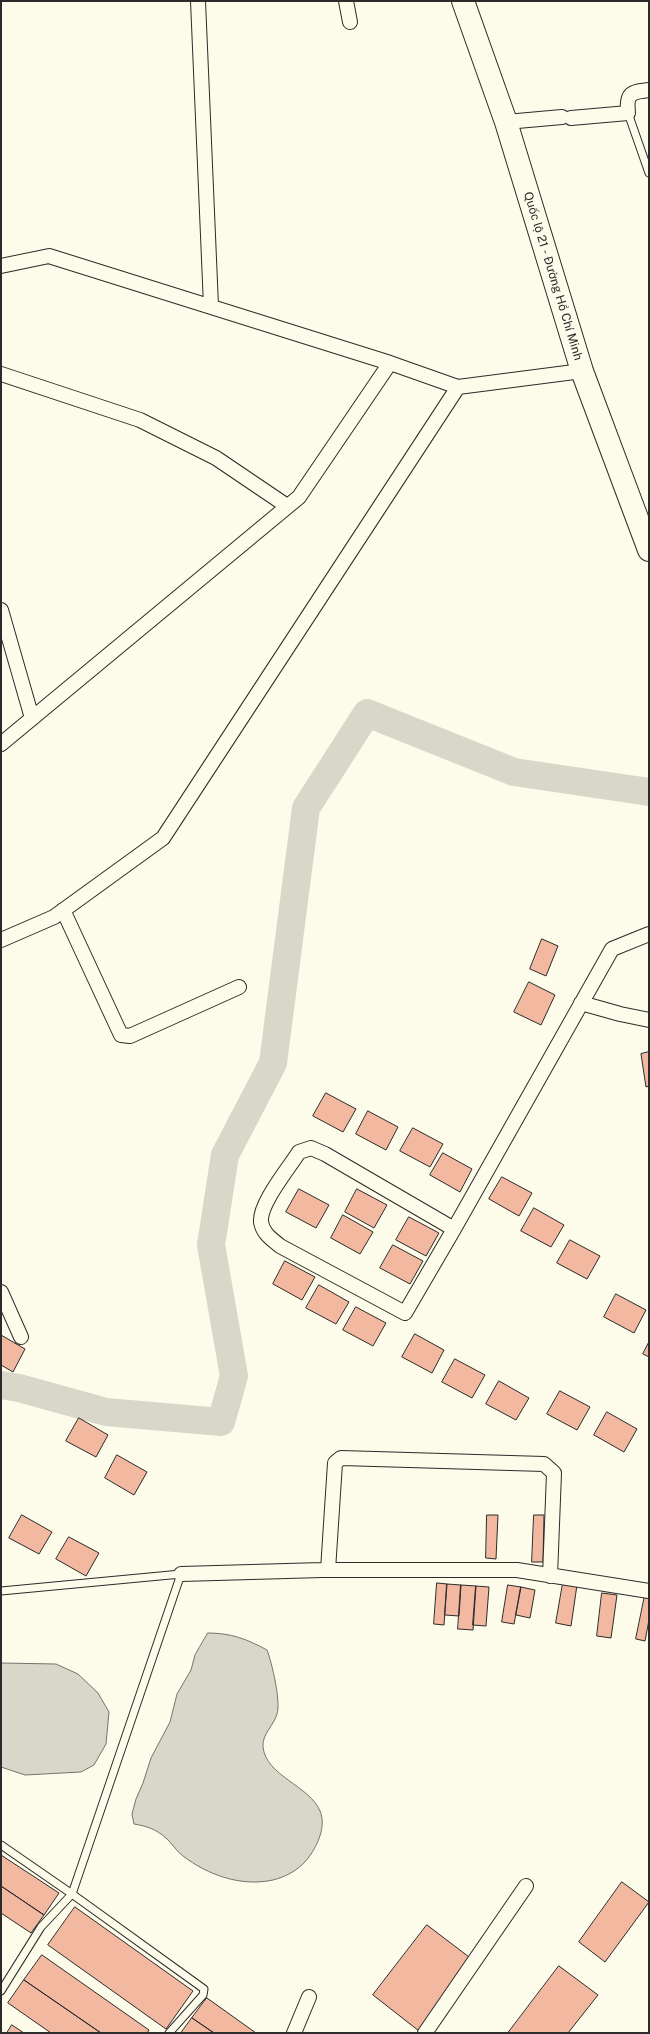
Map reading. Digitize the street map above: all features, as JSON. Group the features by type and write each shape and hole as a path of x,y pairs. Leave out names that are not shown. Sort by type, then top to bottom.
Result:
{"highway":[{"name":"Quốc lộ 21 - Đường Hồ Chí Minh","path":"462,1 506,122 582,371 649,550"}],"street":[{"path":"198,1 211,306"},
{"path":"346,1 350,22"},
{"path":"506,122 628,113 627,104 629,96 632,93 649,90"},
{"path":"1,266 50,256 390,363 458,387 582,371"},
{"path":"1,744 298,497 390,363"},
{"path":"1,374 140,420 216,458 287,506"},
{"path":"1,940 54,917 163,838 458,387"},
{"path":"1,610 32,718"},
{"path":"63,910 121,1035 130,1036 239,986"},
{"path":"454,1229 332,1158 311,1148 299,1152 263,1208 261,1222 266,1235 280,1246 404,1313 454,1229 612,949 649,934"},
{"path":"581,1003 620,1014 649,1020"},
{"path":"1,1292 21,1337"},
{"path":"328,1570 335,1463 341,1458 349,1458 544,1464 554,1473 550,1576"},
{"path":"181,1574 328,1570 517,1570 649,1591"},
{"path":"425,2033 526,1886"},
{"path":"294,2033 309,1997"}],"lane":[{"path":"628,113 649,173"},
{"path":"1,1591 181,1574 72,1894 41,1927 1,1991"},
{"path":"1,1846 72,1894 204,1989 203,1995 169,2033"}],"shaded area":[{"path":"208,1633 239,1637 267,1650 275,1682 278,1708 277,1714 263,1742 266,1757 272,1766 315,1802 322,1816 321,1833 308,1859 285,1876 273,1880 249,1882 225,1878 214,1874 183,1856 168,1840 155,1830 134,1824 132,1814 151,1758 170,1722 177,1694 191,1670 195,1655"},
{"path":"1,1663 56,1664 78,1674 98,1693 109,1712 106,1744 94,1765 81,1772 25,1775 1,1767"}],"building":[{"path":"542,939 558,946 546,976 530,969"},
{"path":"529,982 555,995 541,1025 514,1012"},
{"path":"649,1052 649,1086 646,1087 641,1054"},
{"path":"326,1093 356,1109 343,1132 313,1116"},
{"path":"368,1111 398,1127 386,1150 356,1134"},
{"path":"413,1128 443,1144 430,1167 400,1151"},
{"path":"443,1153 472,1169 460,1192 430,1175"},
{"path":"502,1177 532,1193 519,1216 489,1199"},
{"path":"299,1189 329,1205 316,1228 286,1212"},
{"path":"357,1189 387,1205 374,1228 345,1212"},
{"path":"534,1208 564,1225 551,1247 521,1231"},
{"path":"343,1215 373,1232 360,1254 331,1238"},
{"path":"409,1217 439,1233 426,1256 396,1240"},
{"path":"570,1240 600,1256 587,1279 557,1263"},
{"path":"393,1245 423,1261 410,1284 380,1268"},
{"path":"285,1261 315,1277 302,1300 273,1284"},
{"path":"319,1285 349,1302 336,1324 306,1308"},
{"path":"616,1294 646,1310 634,1333 604,1317"},
{"path":"356,1307 386,1323 373,1346 343,1330"},
{"path":"415,1334 444,1350 432,1373 402,1357"},
{"path":"1,1335 25,1349 13,1372 1,1365"},
{"path":"649,1342 649,1357 643,1354"},
{"path":"455,1359 485,1375 472,1398 442,1382"},
{"path":"499,1381 529,1398 516,1420 486,1404"},
{"path":"560,1391 590,1407 577,1430 547,1414"},
{"path":"607,1412 637,1429 624,1452 594,1435"},
{"path":"79,1418 108,1435 96,1457 66,1441"},
{"path":"117,1455 147,1472 134,1495 105,1478"},
{"path":"22,1515 52,1532 39,1554 9,1538"},
{"path":"487,1515 498,1515 496,1559 486,1558"},
{"path":"534,1515 544,1515 543,1562 532,1562"},
{"path":"69,1537 99,1553 86,1576 56,1559"},
{"path":"437,1583 447,1584 444,1625 434,1624"},
{"path":"563,1583 577,1585 571,1626 556,1623"},
{"path":"447,1584 461,1585 459,1616 445,1615"},
{"path":"461,1585 476,1586 473,1630 458,1629"},
{"path":"508,1585 521,1587 514,1624 502,1622"},
{"path":"476,1586 489,1587 486,1626 473,1625"},
{"path":"521,1587 535,1590 530,1618 516,1615"},
{"path":"602,1593 617,1595 611,1638 597,1636"},
{"path":"645,1595 649,1596 649,1620 645,1641 636,1639"},
{"path":"1,1855 59,1893 44,1915 1,1886"},
{"path":"622,1882 649,1902 605,1962 579,1942"},
{"path":"1,1886 44,1915 31,1933 1,1913"},
{"path":"75,1907 193,1991 166,2029 48,1945"},
{"path":"427,1925 473,1960 419,2031 373,1995"},
{"path":"42,1955 149,2030 147,2033 101,2033 24,1980"},
{"path":"559,1966 598,1995 568,2033 508,2033"},
{"path":"24,1980 101,2033 51,2033 8,2003"},
{"path":"207,1998 256,2033 214,2033 192,2018"},
{"path":"192,2018 214,2033 181,2033"},
{"path":"12,2025 24,2033 7,2033"}],"waterway":[{"path":"1,1385 19,1388 106,1412 221,1422 234,1376 211,1245 225,1155 273,1063 306,808 367,713 514,772 649,792"}]}
